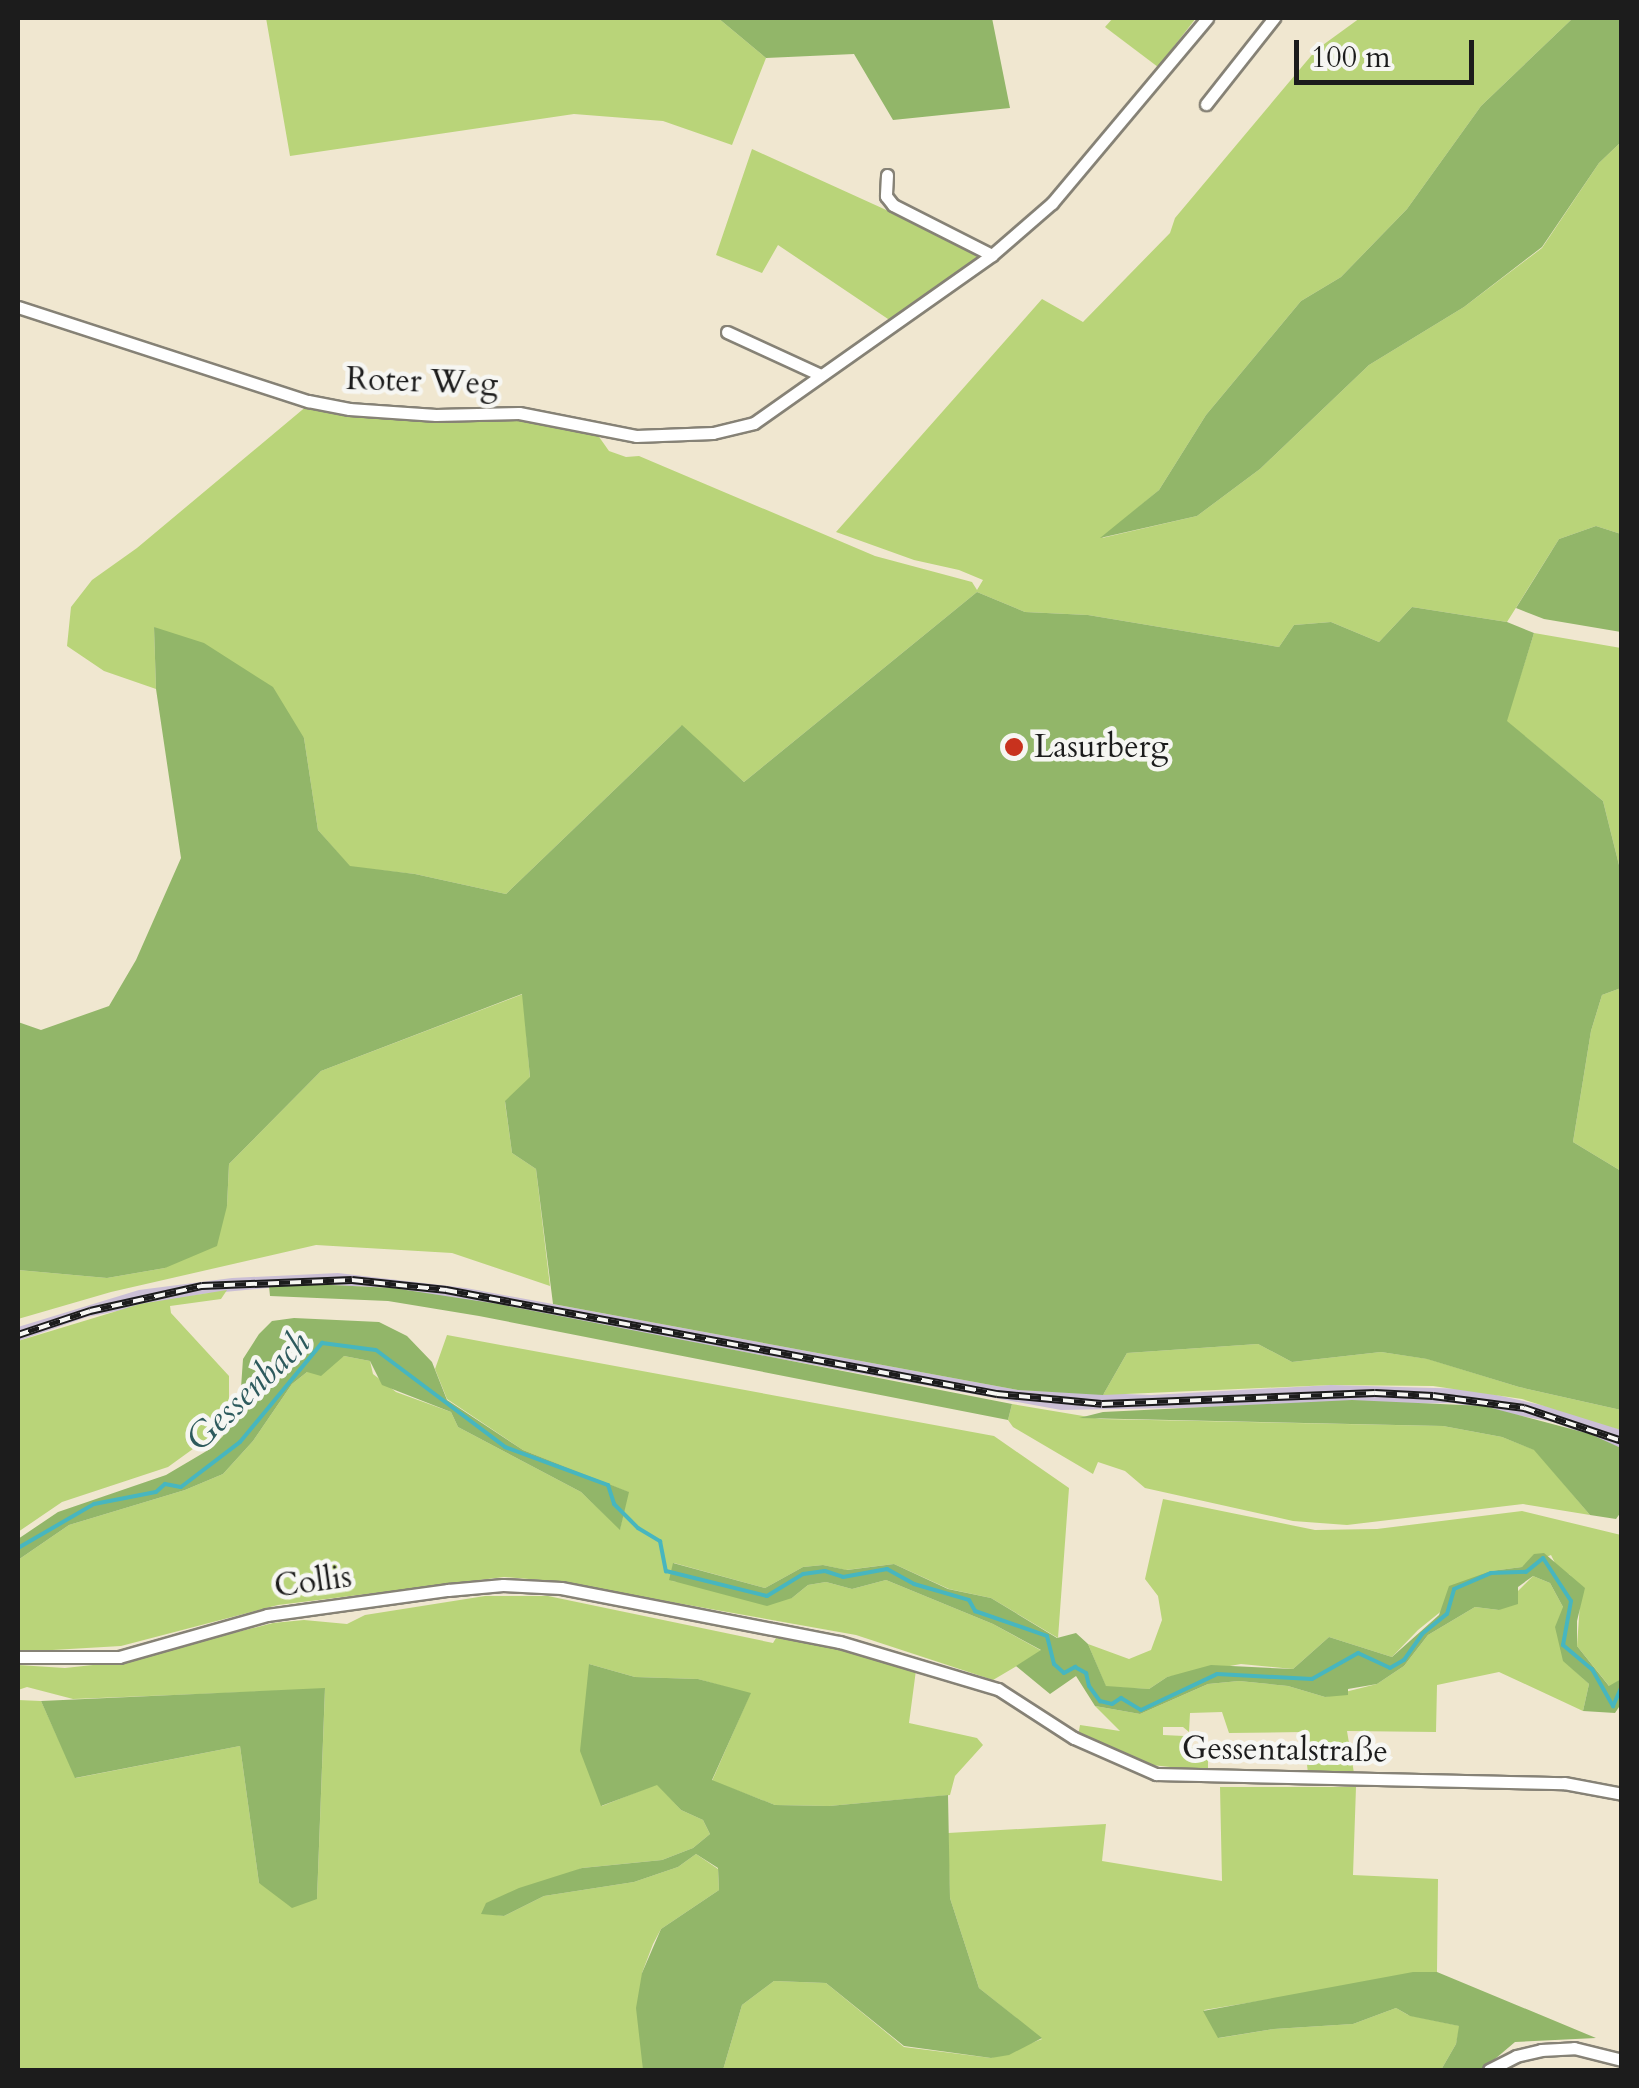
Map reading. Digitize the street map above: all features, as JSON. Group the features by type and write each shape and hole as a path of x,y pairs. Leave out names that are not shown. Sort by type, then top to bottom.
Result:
{"street":[{"name":"Roter Weg","path":"18,307 308,401 349,409 436,415 518,413 636,436 713,433 754,423 992,255 1052,203 1207,18"},
{"path":"1206,104 1274,18"},
{"path":"887,175 886,196 893,204 992,255"},
{"path":"727,332 821,376"},
{"name":"Collis","path":"18,1658 119,1657 267,1615 448,1590 522,1586 620,1597"},
{"name":"Gessentalstraße","path":"620,1597 840,1642 998,1689 1074,1738 1156,1774 1564,1784 1622,1794"},
{"path":"1490,2070 1516,2056 1541,2050 1574,2048 1622,2060"}],"shaded area":[{"path":"338,1273 466,1288 1018,1390 1151,1395 1331,1385 1469,1389 1573,1412 1621,1430 1621,1448 1553,1422 1453,1403 1061,1410 393,1288 311,1284 203,1294 87,1317 18,1341 18,1327 139,1290 232,1278"}],"green space":[{"path":"266,18 718,18 766,58 732,145 663,121 574,114 290,156"},
{"path":"718,18 992,18 1010,108 893,120 854,54 766,58"},
{"path":"1113,18 1196,18 1158,67 1105,27"},
{"path":"1360,18 1573,18 1481,106 1407,209 1341,277 1301,301 1206,415 1159,490 1102,538 1197,516 1260,469 1369,365 1464,307 1542,248 1599,163 1621,142 1621,534 1596,526 1559,539 1507,622 1412,607 1379,642 1331,622 1294,625 1279,647 1088,615 1025,612 977,592 744,782 681,726 506,894 415,874 350,867 318,830 304,738 154,627 156,689 104,671 67,646 71,607 92,580 137,548 308,405 376,418 520,416 597,434 609,451 626,457 639,456 875,556 972,582 977,590 983,580 836,532 1042,299 1083,322 1170,233 1175,218 1316,50"},
{"path":"1573,18 1621,18 1621,142 1599,163 1542,247 1464,307 1369,365 1260,469 1197,516 1100,538 1159,490 1206,415 1301,301 1341,277 1407,209 1481,106"},
{"path":"752,149 983,254 891,321 778,245 762,273 716,255"},
{"path":"1596,526 1621,534 1621,632 1544,619 1516,608 1559,539"},
{"path":"977,592 1025,612 1088,615 1279,647 1294,625 1331,622 1379,642 1412,607 1507,622 1534,633 1507,721 1603,801 1621,873 1621,988 1602,995 1591,1031 1573,1142 1621,1171 1621,1410 1519,1387 1427,1359 1381,1352 1292,1362 1258,1344 1127,1353 1103,1395 1018,1390 553,1304 536,1169 512,1153 505,1101 530,1077 522,994 321,1071 229,1164 227,1206 217,1246 165,1268 107,1278 18,1270 18,1022 41,1030 109,1006 136,960 181,858 156,689 154,627 204,643 273,687 304,738 318,830 350,866 415,874 506,894 682,725 744,782"},
{"path":"1534,633 1621,648 1621,873 1603,801 1506,721"},
{"path":"1621,988 1621,1171 1573,1142 1591,1031 1602,995"},
{"path":"523,994 530,1078 505,1102 512,1153 536,1169 550,1286 452,1253 316,1245 111,1292 18,1319 18,1270 107,1278 165,1268 227,1206 229,1164 321,1071"},
{"path":"269,1286 393,1288 498,1304 1012,1404 1008,1420 479,1316 388,1301 270,1296"},
{"path":"227,1290 221,1299 170,1306 171,1313 229,1376 229,1406 215,1433 168,1467 62,1502 18,1532 18,1341 140,1304"},
{"path":"294,1318 379,1322 407,1336 432,1362 447,1400 523,1450 629,1492 620,1530 581,1492 458,1427 451,1412 382,1385 370,1361 344,1356 321,1376 307,1372 292,1384 253,1441 223,1474 185,1490 69,1525 18,1560 18,1539 58,1512 166,1475 210,1449 223,1436 240,1402 243,1359 259,1334 272,1321"},
{"path":"447,1335 994,1436 1069,1488 1058,1638 991,1598 949,1589 894,1564 846,1570 823,1565 803,1567 765,1588 674,1563 672,1581 792,1598 808,1585 826,1582 852,1589 886,1580 993,1624 1042,1651 993,1680 856,1635 553,1581 504,1577 278,1605 121,1646 18,1652 18,1560 69,1525 185,1490 223,1474 253,1441 292,1384 307,1372 344,1356 370,1361 373,1374 396,1392 451,1412 458,1427 581,1492 620,1529 628,1492 523,1450 447,1399 435,1369"},
{"path":"1258,1344 1292,1362 1381,1352 1428,1359 1519,1387 1621,1410 1621,1430 1522,1399 1433,1386 1331,1385 1103,1395 1127,1353"},
{"path":"1352,1400 1484,1406 1590,1434 1621,1448 1621,1512 1616,1519 1590,1515 1534,1450 1502,1437 1443,1426 1079,1418 1103,1412"},
{"path":"1012,1404 1101,1419 1443,1426 1502,1437 1535,1450 1590,1515 1523,1504 1347,1525 1293,1521 1145,1488 1125,1471 1098,1462 1093,1474 1013,1427 1008,1420"},
{"path":"1163,1499 1315,1530 1377,1529 1522,1511 1621,1535 1621,1679 1610,1687 1577,1646 1580,1603 1570,1575 1558,1569 1551,1555 1522,1567 1491,1571 1418,1630 1392,1657 1329,1637 1293,1669 1241,1664 1167,1677 1149,1689 1106,1687 1088,1644 1129,1659 1151,1650 1162,1620 1158,1596 1145,1579"},
{"path":"1544,1553 1585,1588 1577,1621 1577,1646 1609,1686 1621,1679 1621,1704 1615,1713 1583,1711 1589,1684 1563,1661 1555,1627 1563,1607 1550,1583 1533,1576 1518,1587 1518,1604 1499,1610 1475,1607 1428,1635 1404,1666 1377,1684 1348,1689 1348,1695 1325,1697 1288,1686 1239,1681 1208,1684 1140,1714 1095,1706 1076,1676 1050,1694 1016,1666 1041,1650 993,1624 886,1580 852,1589 826,1582 808,1585 792,1598 767,1606 669,1580 673,1563 765,1588 803,1567 823,1565 847,1570 894,1564 948,1589 991,1598 1057,1638 1076,1633 1088,1644 1106,1686 1149,1689 1167,1677 1211,1665 1293,1669 1329,1637 1392,1657 1439,1615 1449,1586 1491,1571 1522,1567 1534,1554"},
{"path":"1533,1576 1550,1583 1563,1607 1563,1660 1589,1684 1583,1711 1499,1672 1437,1685 1436,1732 1347,1731 1354,1773 1308,1773 1303,1732 1229,1733 1222,1712 1190,1713 1189,1732 1183,1727 1163,1727 1163,1735 1184,1736 1186,1747 1208,1748 1208,1771 1142,1764 1078,1736 1080,1725 1120,1731 1095,1706 1140,1714 1208,1684 1239,1681 1288,1686 1325,1697 1377,1684 1404,1666 1428,1635 1475,1607 1499,1610"},
{"path":"485,1596 548,1596 773,1643 776,1638 841,1649 916,1670 909,1723 977,1738 983,1745 955,1776 950,1795 829,1806 775,1805 712,1781 750,1694 698,1679 635,1677 589,1664 602,1806 657,1784 681,1810 703,1820 710,1834 693,1848 662,1860 582,1868 482,1913 504,1916 544,1896 634,1882 678,1867 696,1854 718,1869 719,1890 661,1929 642,1973 643,2070 18,2070 18,1700 41,1701 76,1778 240,1746 259,1883 317,1899 325,1689 73,1699 27,1687 18,1690 18,1665 65,1668 121,1662 273,1623 304,1620 347,1624 365,1615"},
{"path":"589,1664 635,1677 698,1679 751,1693 712,1780 775,1805 829,1806 948,1795 950,1898 979,1988 1042,2038 1009,2055 991,2058 904,2046 826,1983 774,1981 742,2005 723,2070 643,2070 636,2008 642,1973 661,1929 719,1890 718,1868 696,1854 678,1867 634,1882 544,1896 504,1916 481,1914 486,1903 519,1888 582,1868 662,1860 693,1848 710,1834 703,1820 681,1810 657,1785 601,1806 580,1751"},
{"path":"325,1688 317,1899 292,1908 259,1883 240,1746 75,1778 41,1701"},
{"path":"1220,1787 1356,1787 1353,1875 1438,1879 1437,1972 1204,2010 1219,2038 1274,2029 1353,2024 1396,2008 1408,2015 1460,2026 1456,2044 1441,2070 723,2070 742,2005 774,1981 826,1983 904,2047 991,2058 1042,2039 979,1988 950,1898 948,1833 1106,1824 1102,1861 1222,1881"},
{"path":"1413,1972 1437,1972 1596,2038 1515,2042 1482,2070 1441,2070 1456,2044 1459,2026 1410,2016 1396,2008 1353,2024 1274,2029 1218,2038 1203,2011"}],"waterway":[{"name":"Gessenbach","path":"18,1548 94,1504 156,1492 165,1484 181,1487 240,1442 322,1343 376,1350 505,1447 608,1485 614,1504 638,1528 660,1541 666,1571 767,1596 803,1574 825,1571 843,1577 887,1569 914,1584 969,1600 975,1611 1047,1636 1054,1664 1064,1673 1075,1667 1086,1673 1089,1686 1100,1701 1112,1704 1121,1698 1141,1710 1217,1674 1312,1679 1358,1653 1390,1668 1404,1660 1422,1634 1447,1614 1454,1589 1491,1573 1526,1572 1543,1558 1571,1601 1563,1645 1592,1669 1613,1706 1622,1686"}],"railway":[{"path":"18,1335 90,1311 202,1286 352,1280 446,1290 997,1394 1102,1404 1375,1393 1433,1396 1524,1408 1622,1441"}],"place":[{"name":"Lasurberg","path":"1014,747"}]}
